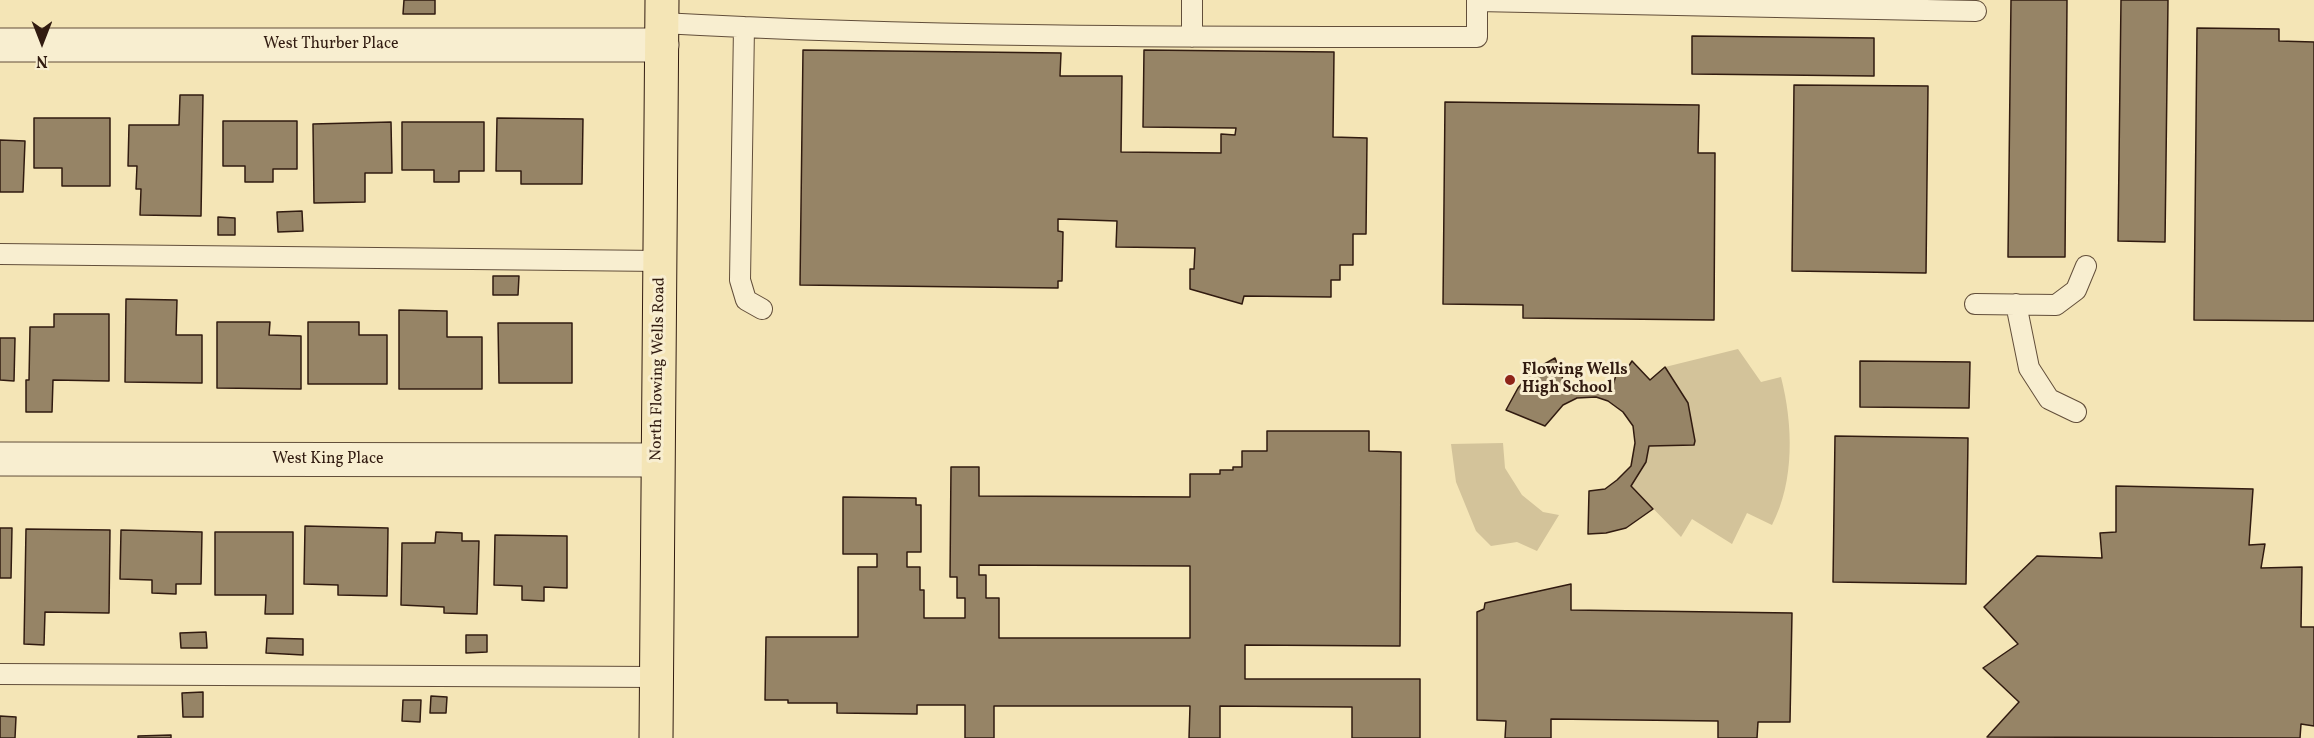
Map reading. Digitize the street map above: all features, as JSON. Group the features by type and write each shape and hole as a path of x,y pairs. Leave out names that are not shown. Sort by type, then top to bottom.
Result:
{"main road":[{"name":"North Flowing Wells Road","path":"656,738 662,23"}],"street":[{"name":"West Thurber Place","path":"0,45 662,23"},
{"name":"West King Place","path":"0,459 657,460"}],"lane":[{"path":"1191,37 1192,0"},
{"path":"662,23 744,27 1191,37 1477,37 1477,0 1905,5 1976,11"},
{"path":"744,27 740,280 746,300 762,309"},
{"path":"0,254 660,261"},
{"path":"1975,304 2056,305 2076,290 2086,266"},
{"path":"2016,304 2029,368 2049,399 2076,412"},
{"path":"0,674 657,676"}],"shaded area":[{"path":"1738,349 1761,382 1781,377 1788,414 1790,452 1785,490 1772,525 1747,513 1732,544 1692,519 1681,537 1631,486 1646,462 1649,446 1694,445 1688,403 1665,367"},
{"path":"1503,443 1505,468 1522,495 1543,512 1559,515 1537,551 1517,542 1491,546 1476,531 1456,482 1451,444"}],"building":[{"path":"404,0 435,0 435,14 403,14"},
{"path":"2011,0 2067,0 2065,257 2008,257"},
{"path":"2121,0 2168,0 2165,242 2118,241"},
{"path":"2197,28 2279,29 2279,41 2314,42 2314,321 2194,320"},
{"path":"1692,36 1874,38 1874,76 1692,74"},
{"path":"803,50 1061,53 1060,76 1122,76 1121,152 1221,153 1221,134 1235,135 1236,128 1143,127 1144,50 1334,52 1333,137 1367,138 1366,234 1353,234 1353,265 1340,265 1340,280 1331,280 1331,297 1244,296 1242,304 1190,289 1190,269 1194,269 1195,248 1116,247 1117,221 1058,219 1058,231 1063,232 1062,281 1058,281 1058,288 800,285"},
{"path":"1794,85 1928,86 1926,273 1792,271"},
{"path":"180,95 203,95 201,216 140,215 141,189 136,189 137,166 128,166 129,125 179,125"},
{"path":"1445,102 1699,105 1698,153 1715,153 1714,320 1523,318 1523,305 1443,304"},
{"path":"34,118 110,118 110,186 62,186 62,168 34,168"},
{"path":"497,118 583,119 582,184 521,184 521,171 496,171"},
{"path":"223,121 297,121 297,169 273,169 273,182 245,182 245,166 223,166"},
{"path":"391,122 392,173 365,173 365,202 314,203 313,124"},
{"path":"402,122 484,122 484,171 459,171 459,182 434,182 434,170 402,170"},
{"path":"0,140 25,141 23,192 0,192"},
{"path":"302,211 303,231 278,232 277,212"},
{"path":"218,217 235,218 235,235 218,235"},
{"path":"493,276 519,276 518,295 493,295"},
{"path":"126,299 177,300 176,335 202,335 202,383 125,382"},
{"path":"399,310 447,311 447,337 482,337 482,389 399,389"},
{"path":"54,314 109,314 109,381 53,380 52,412 26,412 30,327 54,327"},
{"path":"217,322 270,322 269,335 301,336 301,389 217,388"},
{"path":"308,322 359,322 359,335 387,335 387,384 308,384"},
{"path":"498,323 572,323 572,383 499,383"},
{"path":"0,338 15,338 14,381 0,380"},
{"path":"1555,358 1567,390 1592,385 1612,389 1618,368 1625,372 1632,361 1650,380 1665,367 1688,403 1694,445 1649,446 1646,462 1631,486 1653,509 1626,528 1606,533 1588,534 1589,491 1605,489 1631,466 1635,443 1633,426 1623,412 1608,401 1596,397 1577,398 1563,405 1545,426 1506,410 1518,388 1532,371"},
{"path":"1860,361 1970,362 1969,408 1860,407"},
{"path":"1267,431 1369,431 1369,451 1401,452 1400,646 1245,645 1245,679 1420,679 1420,738 1352,738 1352,707 1220,706 1220,738 1189,738 1190,706 994,706 994,738 965,738 965,705 917,705 917,714 837,713 837,703 788,703 788,700 765,700 766,637 858,637 858,567 877,567 877,554 843,554 843,497 916,498 916,505 921,505 921,552 907,552 907,567 920,567 920,590 924,590 924,618 965,618 965,598 957,598 957,577 950,577 951,467 979,467 979,496 1190,497 1190,474 1220,474 1220,470 1242,467 1242,451 1267,451","holes":["979,565 1190,566 1190,638 999,638 999,598 986,598 986,575 979,575"]},
{"path":"1835,436 1968,438 1966,584 1833,582"},
{"path":"2116,486 2253,489 2249,545 2265,544 2261,568 2302,567 2301,627 2314,627 2314,726 2301,724 2300,738 1987,737 2019,702 1983,668 2018,644 1984,607 2037,556 2102,558 2100,533 2116,532"},
{"path":"305,526 388,528 387,596 338,595 338,585 304,584"},
{"path":"0,528 12,528 11,578 0,578"},
{"path":"26,529 110,530 109,613 45,612 44,645 24,644"},
{"path":"121,530 202,532 201,584 176,584 176,594 152,593 152,580 120,579"},
{"path":"215,532 293,532 293,614 265,614 266,595 215,595"},
{"path":"436,532 462,533 462,541 479,541 477,614 444,613 444,607 401,605 402,543 435,543"},
{"path":"495,535 567,536 567,588 544,587 544,601 522,600 522,586 494,585"},
{"path":"1571,584 1571,610 1792,613 1790,722 1758,722 1757,738 1718,738 1718,721 1551,719 1551,738 1505,738 1506,721 1477,720 1477,612 1484,609 1485,603"},
{"path":"206,632 207,648 181,648 180,633"},
{"path":"466,635 487,635 487,652 466,653"},
{"path":"267,638 303,639 303,655 266,653"},
{"path":"203,692 203,717 183,717 182,693"},
{"path":"431,696 447,697 446,713 430,713"},
{"path":"403,700 421,700 420,722 402,721"},
{"path":"0,716 16,717 15,738 0,738"},
{"path":"171,735 171,738 138,738 138,736"}],"place":[{"name":"Flowing Wells High School","path":"1510,380"}]}
